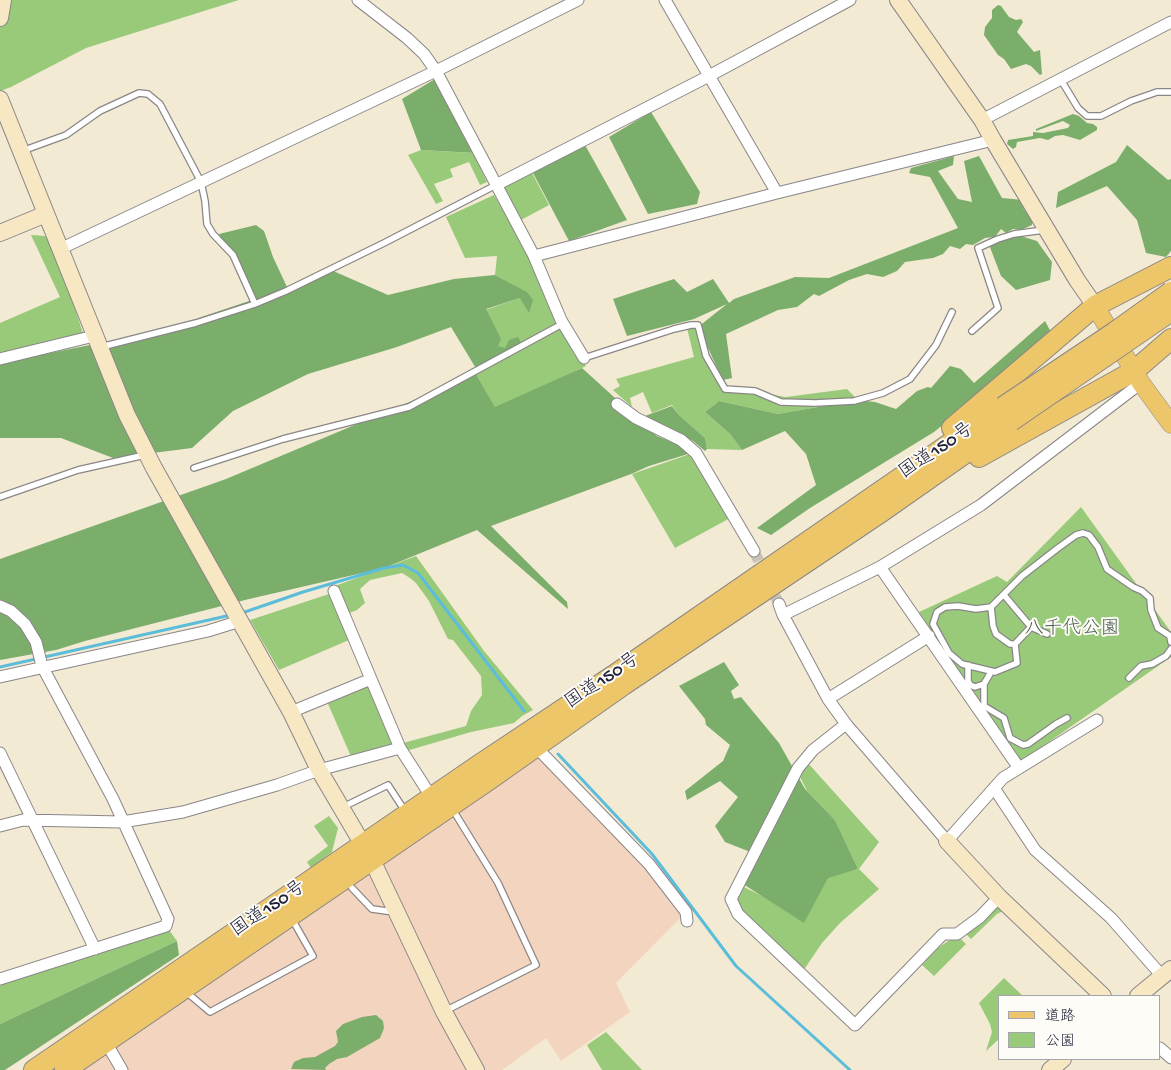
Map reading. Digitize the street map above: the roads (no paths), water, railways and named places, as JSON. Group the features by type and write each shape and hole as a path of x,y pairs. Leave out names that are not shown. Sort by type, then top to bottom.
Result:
{"highway":[{"path":"878,503 1095,306 1171,267"},
{"name":"国道150号","path":"1007,414 1171,292"},
{"name":"国道150号","path":"34,1070 183,990 290,916 367,853 408,815 441,802 536,747 878,503 1007,414 1171,311"},
{"path":"878,503 1138,377 1171,339"},
{"name":"国道150号","path":"66,1070 101,1035 441,802 616,674 878,503"}],"main road":[{"path":"1095,306 1138,377 1171,424"}],"street":[{"path":"0,18 3,0"},
{"path":"358,0 407,38 424,54 436,71 534,256 564,324 584,358"},
{"path":"60,248 436,71 578,0"},
{"path":"665,0 777,193"},
{"path":"496,185 709,76 850,0"},
{"path":"898,0 982,120 1046,230 1095,306"},
{"path":"982,120 1171,22"},
{"path":"1,106 128,416 147,454 291,712 319,770 367,853 444,1012 476,1070"},
{"path":"534,256 777,193 993,140"},
{"path":"0,233 46,214"},
{"path":"0,359 97,342"},
{"path":"1102,995 999,897 948,842 846,724 828,699 781,610 880,567 981,505 1138,377"},
{"path":"617,404 636,418 681,440 696,453 754,551"},
{"path":"880,567 929,636 968,686 1020,768"},
{"path":"334,591 400,748 441,802"},
{"path":"0,606 10,611 25,624 36,642 42,666 113,800 168,918 166,926 0,979"},
{"path":"0,677 42,666 208,631 237,616"},
{"path":"828,699 929,636"},
{"path":"291,712 371,679"},
{"path":"948,842 1003,778 1097,720"},
{"path":"846,724 813,750 798,768 731,900 738,914 855,1025 943,934 957,934 980,917 999,897"},
{"path":"536,747 649,864 686,912 687,921"},
{"path":"0,826 23,820 122,822 183,812 278,785 319,770 400,748"},
{"path":"0,753 34,820 94,949"},
{"path":"994,788 1035,850 1111,918 1167,973 1139,995"},
{"path":"101,1035 122,1070"},
{"path":"1161,1049 1171,1058"},
{"path":"1050,1070 1062,1060"}],"lane":[{"path":"1060,80 1078,108 1087,116 1101,116 1131,101 1158,92 1171,92"},
{"path":"20,152 66,135 100,111 139,93 148,94 160,104 201,182 207,224 213,234 233,255 255,304"},
{"path":"97,342 196,323 255,304 384,243 496,185"},
{"path":"972,331 998,308 978,248 1014,234 1046,230"},
{"path":"584,358 674,329 698,325 706,356 725,389 754,391 780,402 815,404 854,401 883,393 910,379 936,345 952,312"},
{"path":"194,468 283,439 409,406 564,324"},
{"path":"0,498 78,470 147,454"},
{"path":"1031,627 1015,644 1017,663 991,672 962,664 949,653 933,624 936,612 945,606 958,606 976,610 991,607 1022,576 1076,535 1089,535 1098,547 1107,568 1150,598 1151,610 1158,628 1170,636 1171,642"},
{"path":"1004,595 1031,627 1047,634"},
{"path":"991,607 994,630 999,637 1010,644 1015,644"},
{"path":"1129,678 1141,666 1152,664 1166,656 1171,649"},
{"path":"968,665 968,686 984,684"},
{"path":"991,672 984,684 984,706 1004,718 1010,738 1024,745 1028,744 1067,718"},
{"path":"341,808 388,785 408,815"},
{"path":"441,802 498,883 536,965 444,1012"},
{"path":"352,888 372,909 396,912"},
{"path":"183,990 210,1012 313,956 290,916"}],"waterway":[{"path":"242,613 303,592 384,568 403,565 418,573 524,711"},
{"path":"0,667 231,615"},
{"path":"558,754 652,854 736,966 850,1070"}],"tunnel":[{"path":"754,551 779,604"}],"park label":[{"name":"八千代公園","path":"1072,630"}]}
